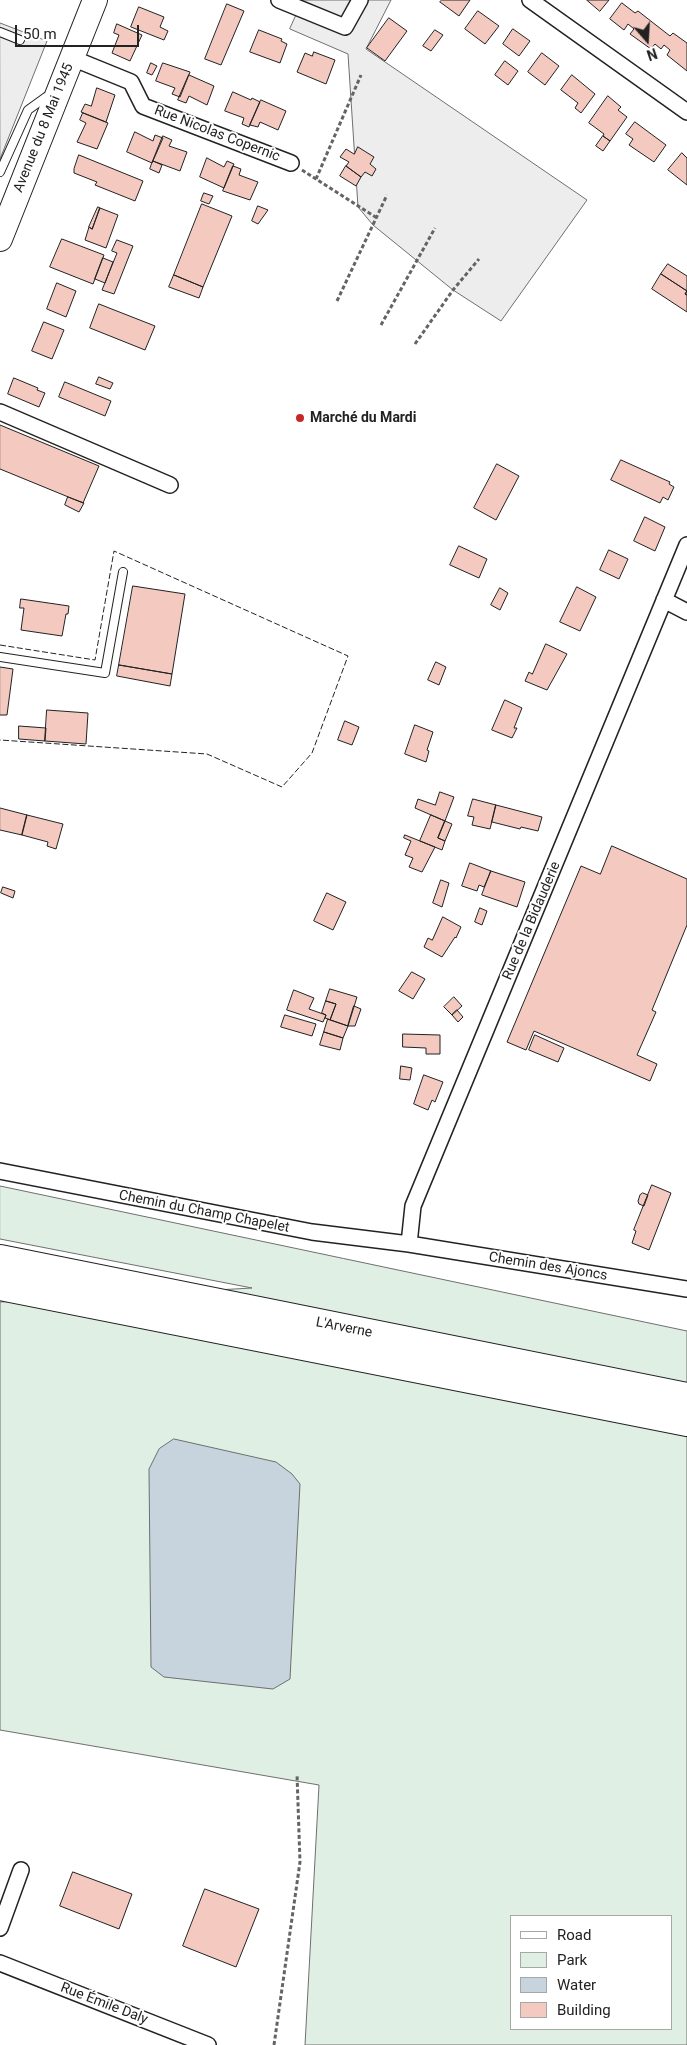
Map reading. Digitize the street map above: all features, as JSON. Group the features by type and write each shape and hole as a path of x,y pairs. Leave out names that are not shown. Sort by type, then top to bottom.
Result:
{"highway":[{"name":"L'Arverne","path":"0,1259 687,1397"},
{"name":"L'Arverne","path":"0,1286 687,1422"}],"main road":[{"name":"Avenue du 8 Mai 1945","path":"1,231 95,0"}],"street":[{"path":"279,0 345,27 360,0"},
{"path":"530,0 687,112"},
{"name":"Rue Nicolas Copernic","path":"72,58 131,82 142,106 291,163"},
{"path":"0,412 170,485"},
{"name":"Rue de la Bidauderie","path":"409,1244 413,1206 687,545"},
{"path":"664,600 687,612"},
{"name":"Chemin du Champ Chapelet","path":"0,1171 312,1232 409,1244"},
{"name":"Chemin des Ajoncs","path":"409,1244 687,1289"},
{"path":"0,1928 21,1870"},
{"name":"Rue Émile Daly","path":"0,1964 208,2045"}],"lane":[{"path":"0,32 20,40"},
{"path":"0,172 28,110 46,97 59,92"},
{"path":"0,658 105,673 123,572"}],"path":[{"path":"316,179 361,75"},
{"path":"291,163 377,218"},
{"path":"338,301 387,195"},
{"path":"381,325 435,228"},
{"path":"415,344 453,290 479,259"},
{"path":"274,2045 300,1862 297,1774"}],"green space":[{"path":"0,1186 687,1331 687,2045 305,2045 319,1785 0,1730 0,1302 252,1288 0,1239"}],"shaded area":[{"path":"303,0 391,0 366,49 587,200 501,321 453,290 373,225 358,207 348,54 290,29"},
{"path":"0,23 47,41 0,159"}],"water":[{"path":"174,1439 276,1462 292,1474 300,1484 290,1679 273,1689 164,1677 151,1667 149,1469 159,1449"}],"building":[{"path":"442,0 470,0 459,16 440,2"},
{"path":"587,0 609,0 600,11"},
{"path":"622,3 635,13 638,11 670,36 673,33 687,43 687,71 667,55 670,50 664,45 661,49 655,44 651,49 630,34 634,29 628,24 624,30 610,19"},
{"path":"227,4 244,11 221,65 205,59"},
{"path":"139,7 164,17 160,27 168,31 164,40 131,27"},
{"path":"478,11 499,26 485,44 465,29"},
{"path":"389,18 407,31 385,61 367,48"},
{"path":"117,24 142,35 130,61 112,53 119,35 114,33"},
{"path":"513,29 530,41 519,56 503,44"},
{"path":"259,30 282,39 281,41 287,44 280,63 250,52"},
{"path":"435,30 443,35 431,51 423,46"},
{"path":"314,52 335,60 326,84 297,72 305,53 312,56"},
{"path":"542,53 559,66 545,85 528,72"},
{"path":"505,61 518,71 508,85 495,75"},
{"path":"151,63 157,66 152,75 147,73"},
{"path":"163,63 190,72 180,97 172,94 175,88 156,81"},
{"path":"189,75 214,86 207,105 189,96 186,103 178,100"},
{"path":"572,75 595,94 581,113 575,108 578,103 561,90"},
{"path":"97,88 115,95 106,122 81,112 85,104 91,106"},
{"path":"233,92 260,102 249,127 242,124 244,118 225,111"},
{"path":"608,96 621,107 618,110 627,117 610,141 589,123"},
{"path":"261,100 286,111 278,130 260,122 258,127 250,125"},
{"path":"83,113 108,123 97,149 77,142 86,123 80,120"},
{"path":"635,122 666,145 654,162 629,145 633,139 626,134"},
{"path":"135,132 153,141 155,135 163,138 152,163 127,152"},
{"path":"163,136 172,140 169,146 187,152 180,171 153,161"},
{"path":"603,136 610,141 603,151 596,146"},
{"path":"358,147 374,157 370,164 376,169 372,176 365,172 361,177 346,166 349,162 340,157 346,149 354,154"},
{"path":"682,153 687,158 687,185 668,170"},
{"path":"79,155 143,181 135,201 95,185 97,182 74,173"},
{"path":"207,158 224,167 227,161 234,164 224,188 200,177"},
{"path":"153,161 162,165 159,173 150,169"},
{"path":"233,166 241,169 239,175 258,182 250,200 223,191"},
{"path":"346,166 361,177 356,186 340,176"},
{"path":"204,193 213,196 209,204 201,201"},
{"path":"202,204 232,216 203,287 174,275"},
{"path":"258,206 268,210 258,224 252,221"},
{"path":"98,207 100,208 92,229 89,227"},
{"path":"100,208 118,215 106,248 85,240 89,227 92,229"},
{"path":"62,239 104,255 93,284 50,267"},
{"path":"117,240 133,246 114,294 102,290 117,253 112,251"},
{"path":"103,258 113,262 105,283 95,279"},
{"path":"668,264 687,276 687,291 661,274"},
{"path":"661,274 687,291 685,294 687,295 687,312 652,289"},
{"path":"174,275 203,287 199,298 169,287"},
{"path":"57,283 76,291 66,317 47,309"},
{"path":"99,304 155,326 145,350 90,328"},
{"path":"44,322 64,330 52,359 32,351"},
{"path":"99,377 113,383 110,389 96,384"},
{"path":"14,378 45,393 39,407 8,394"},
{"path":"65,382 111,401 105,416 59,397"},
{"path":"0,425 99,466 83,503 0,469"},
{"path":"621,460 670,482 669,484 674,487 668,500 663,497 660,503 611,480"},
{"path":"497,464 519,476 496,520 474,508"},
{"path":"68,497 84,503 79,512 65,505"},
{"path":"645,517 665,527 655,551 634,541"},
{"path":"459,546 487,559 479,578 450,565"},
{"path":"609,550 628,559 619,579 600,570"},
{"path":"133,586 185,594 172,674 119,665"},
{"path":"577,587 596,597 580,631 560,622"},
{"path":"500,588 508,593 500,610 491,605"},
{"path":"21,599 69,606 62,636 21,630 24,608 20,608"},
{"path":"546,644 567,654 547,690 525,681 529,672 532,674"},
{"path":"436,662 446,667 439,685 428,680"},
{"path":"119,665 172,674 170,686 117,676"},
{"path":"0,667 13,669 7,715 0,715"},
{"path":"505,700 522,708 514,728 517,728 512,738 492,730"},
{"path":"47,710 88,713 86,744 45,741"},
{"path":"345,721 359,727 352,745 338,740"},
{"path":"415,725 433,732 427,750 429,751 426,762 405,754"},
{"path":"19,726 46,728 45,741 19,739"},
{"path":"440,792 454,797 445,821 415,808 418,799 435,805"},
{"path":"473,799 496,805 490,829 472,825 474,817 468,816"},
{"path":"496,805 542,817 538,831 492,822"},
{"path":"0,808 27,815 22,835 0,830"},
{"path":"27,815 63,824 56,849 47,846 48,842 22,835"},
{"path":"431,815 445,821 438,838 445,841 442,850 420,841"},
{"path":"445,821 452,824 445,841 438,838"},
{"path":"405,835 435,847 422,872 409,867 413,858 405,855 411,841 404,838"},
{"path":"612,846 687,879 687,925 652,1010 656,1012 637,1055 657,1064 650,1081 534,1031 526,1050 507,1042 581,866 600,874"},
{"path":"470,863 491,871 484,887 479,885 477,891 462,886"},
{"path":"491,871 525,882 517,907 482,895"},
{"path":"441,880 449,883 442,907 433,903"},
{"path":"3,887 15,891 13,898 1,893"},
{"path":"327,893 346,902 333,930 314,921"},
{"path":"480,908 487,911 482,925 475,922"},
{"path":"443,917 461,927 456,938 442,957 424,947 428,938 432,940"},
{"path":"412,972 425,979 413,999 399,991"},
{"path":"330,989 357,997 348,1026 330,1020 336,1004 326,1001"},
{"path":"294,990 314,998 309,1009 326,1015 323,1022 287,1010"},
{"path":"454,997 462,1006 452,1015 444,1007"},
{"path":"326,1001 336,1004 330,1020 325,1018 326,1015 322,1013"},
{"path":"354,1006 361,1009 355,1026 348,1026"},
{"path":"457,1010 463,1017 458,1022 452,1015"},
{"path":"285,1015 316,1024 312,1036 281,1027"},
{"path":"328,1019 348,1026 343,1038 324,1032"},
{"path":"324,1032 343,1038 340,1050 320,1045"},
{"path":"403,1034 440,1035 440,1054 426,1054 426,1048 403,1047"},
{"path":"535,1035 564,1048 558,1062 529,1050"},
{"path":"401,1066 412,1068 410,1080 400,1079"},
{"path":"424,1075 443,1082 435,1102 432,1100 428,1110 414,1104"},
{"path":"652,1185 671,1193 649,1250 632,1243 636,1231 634,1230"},
{"path":"643,1193 648,1195 644,1206 639,1204 638,1201"},
{"path":"73,1872 132,1894 119,1929 60,1906"},
{"path":"205,1889 259,1909 236,1967 183,1946"}],"fence":[{"path":"0,645 95,660 114,551 348,656 312,753 282,787 207,754 0,740"}],"place":[{"name":"Marché du Mardi","path":"300,418"}]}
